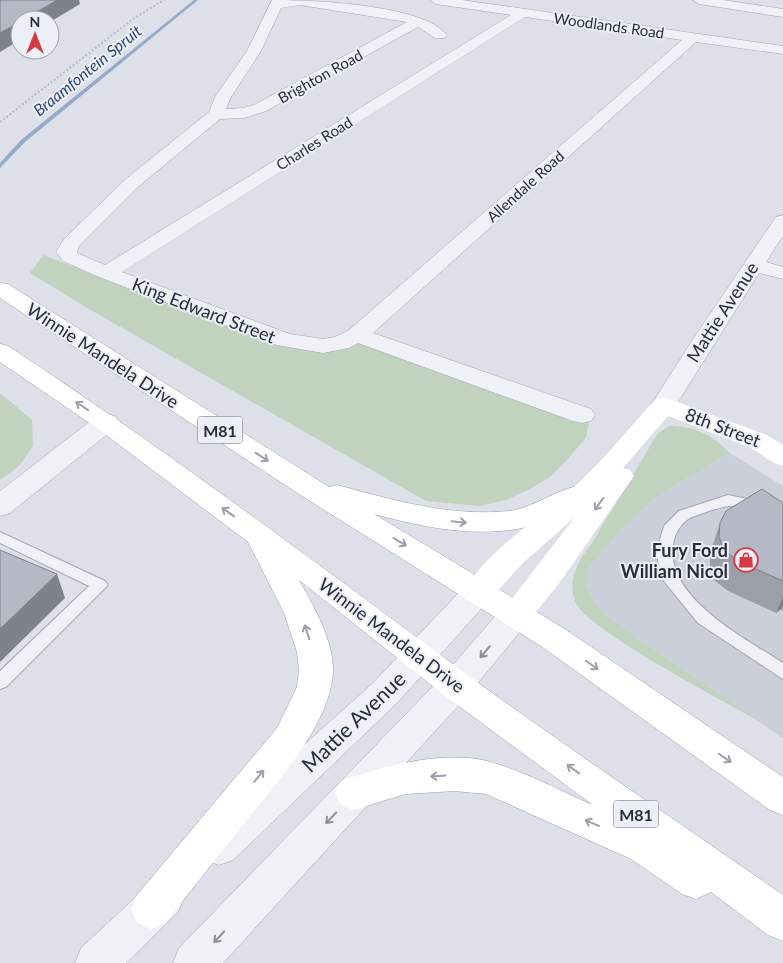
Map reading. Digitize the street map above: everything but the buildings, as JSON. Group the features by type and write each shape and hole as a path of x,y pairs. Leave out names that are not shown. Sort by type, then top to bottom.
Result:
{"main road":[{"name":"Winnie Mandela Drive","path":"0,289 309,487 552,637 783,798"},
{"name":"Winnie Mandela Drive","path":"0,351 106,422 456,685 783,920"},
{"name":"8th Street","path":"664,404 758,441"},
{"name":"Mattie Avenue","path":"478,592 513,554 585,493 664,404"},
{"name":"Mattie Avenue","path":"516,614 549,574 621,474 664,404"},
{"path":"758,441 783,457"},
{"path":"309,487 429,517 476,523 520,519 537,514 585,493"},
{"path":"151,909 290,739 314,686 316,666 307,632 291,593 256,533"},
{"path":"354,793 405,778 454,775 489,778 645,846 783,937"}],"street":[{"name":"Woodlands Road","path":"436,0 783,50"},
{"path":"700,0 783,13"},
{"path":"216,114 223,97 254,51 277,2 311,2 418,21 440,34"},
{"name":"Charles Road","path":"106,273 522,13"},
{"name":"Brighton Road","path":"216,114 244,113 260,108 418,21"},
{"name":"Allendale Road","path":"357,335 693,37"},
{"name":"King Edward Street","path":"216,114 134,182 71,242 66,252 67,255 106,273 285,340 323,346 341,343 357,335"},
{"name":"Mattie Avenue","path":"664,404 752,265 783,221"},
{"path":"752,265 783,273"},
{"path":"357,335 582,415"},
{"path":"0,506 106,422"},
{"name":"8th Street","path":"758,441 783,449"},
{"name":"Mattie Avenue","path":"96,963 151,909 385,693 478,592"},
{"name":"Mattie Avenue","path":"194,963 456,685 516,614"}],"lane":[{"path":"783,525 748,503 728,500 684,515 669,530 663,553 670,580 704,619 783,672"},
{"path":"0,555 7,540 100,585 0,682"}],"path":[{"path":"0,122 133,19 164,0"}],"shaded area":[{"path":"730,453 783,486 783,738 617,624 600,610 586,586 589,568 618,533 657,496"}],"green space":[{"path":"43,255 286,347 315,351 371,342 589,422 586,437 550,477 506,500 479,506 426,501 89,309 30,273"},
{"path":"0,393 32,420 33,446 19,466 0,480"},
{"path":"670,426 679,426 703,433 717,441 730,453 657,496 618,533 589,568 586,586 600,610 617,624 759,721 632,649 588,617 577,605 574,596 573,580 578,564 658,433"}],"waterway":[{"name":"Braamfontein Spruit","path":"0,166 23,141 196,0"}],"place":[{"name":"Fury Ford William Nicol","path":"746,560"}]}
